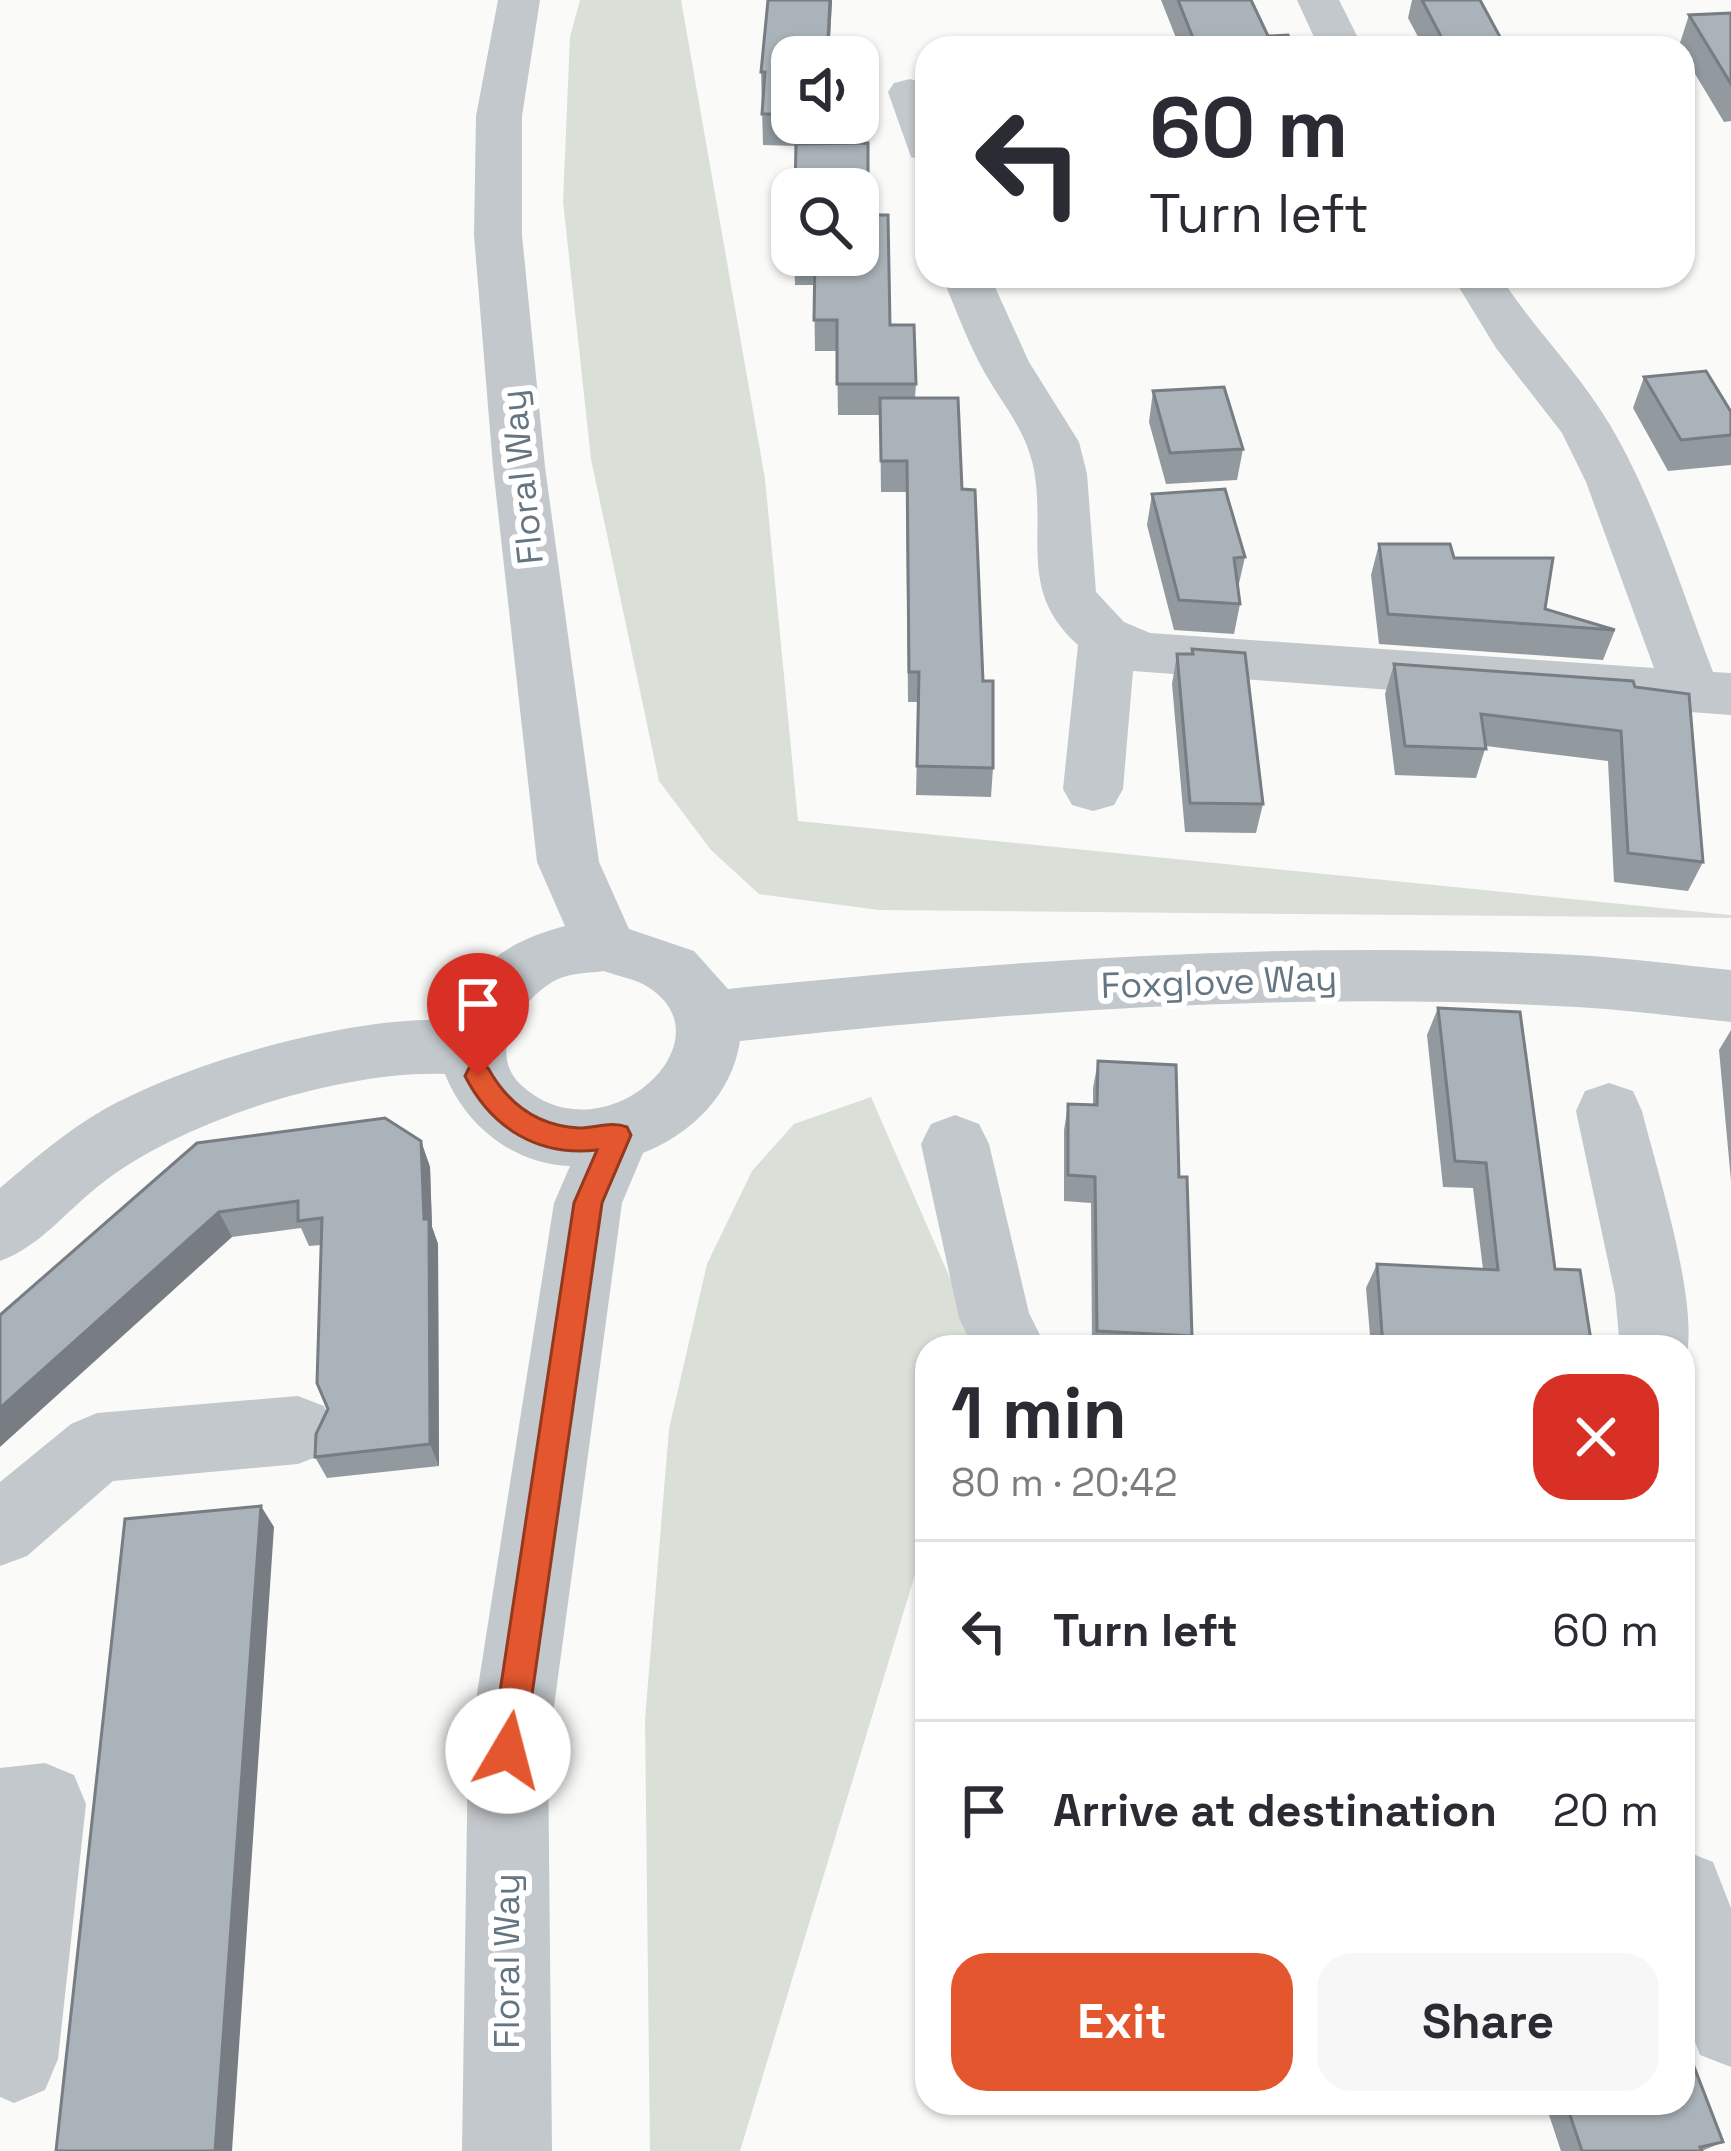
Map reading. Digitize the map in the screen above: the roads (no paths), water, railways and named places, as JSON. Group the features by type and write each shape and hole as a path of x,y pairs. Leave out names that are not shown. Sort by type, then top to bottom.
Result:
{"street":[{"name":"Floral Way","path":"519,0 499,116 498,235 519,466 568,862 605,946"},
{"path":"1318,0 1335,36"},
{"path":"910,92 915,108"},
{"path":"971,288 1004,362 1052,440 1058,461 1064,570 1082,622 1107,642 1142,653 1711,692 1594,446 1483,288"},
{"path":"1093,789 1107,642"},
{"path":"605,946 640,952 672,967 695,989 707,1018 708,1047 700,1076 680,1102 652,1122 617,1135 581,1140 548,1134 516,1121 492,1101 478,1076 474,1048 481,1016 501,986 530,964 566,950 605,946"},
{"name":"Foxglove Way","path":"707,1018 944,992 1261,977 1555,980 1731,996"},
{"path":"0,1231 77,1163 129,1129 230,1087 398,1045 474,1048"},
{"path":"1609,1111 1655,1335"},
{"name":"Floral Way","path":"507,2151 508,1751 588,1203 617,1135"},
{"path":"955,1144 995,1318 1004,1335"},
{"path":"0,1530 97,1448 298,1430"},
{"path":"14,2059 22,1806"},
{"path":"1695,1925 1731,2024"}]}
